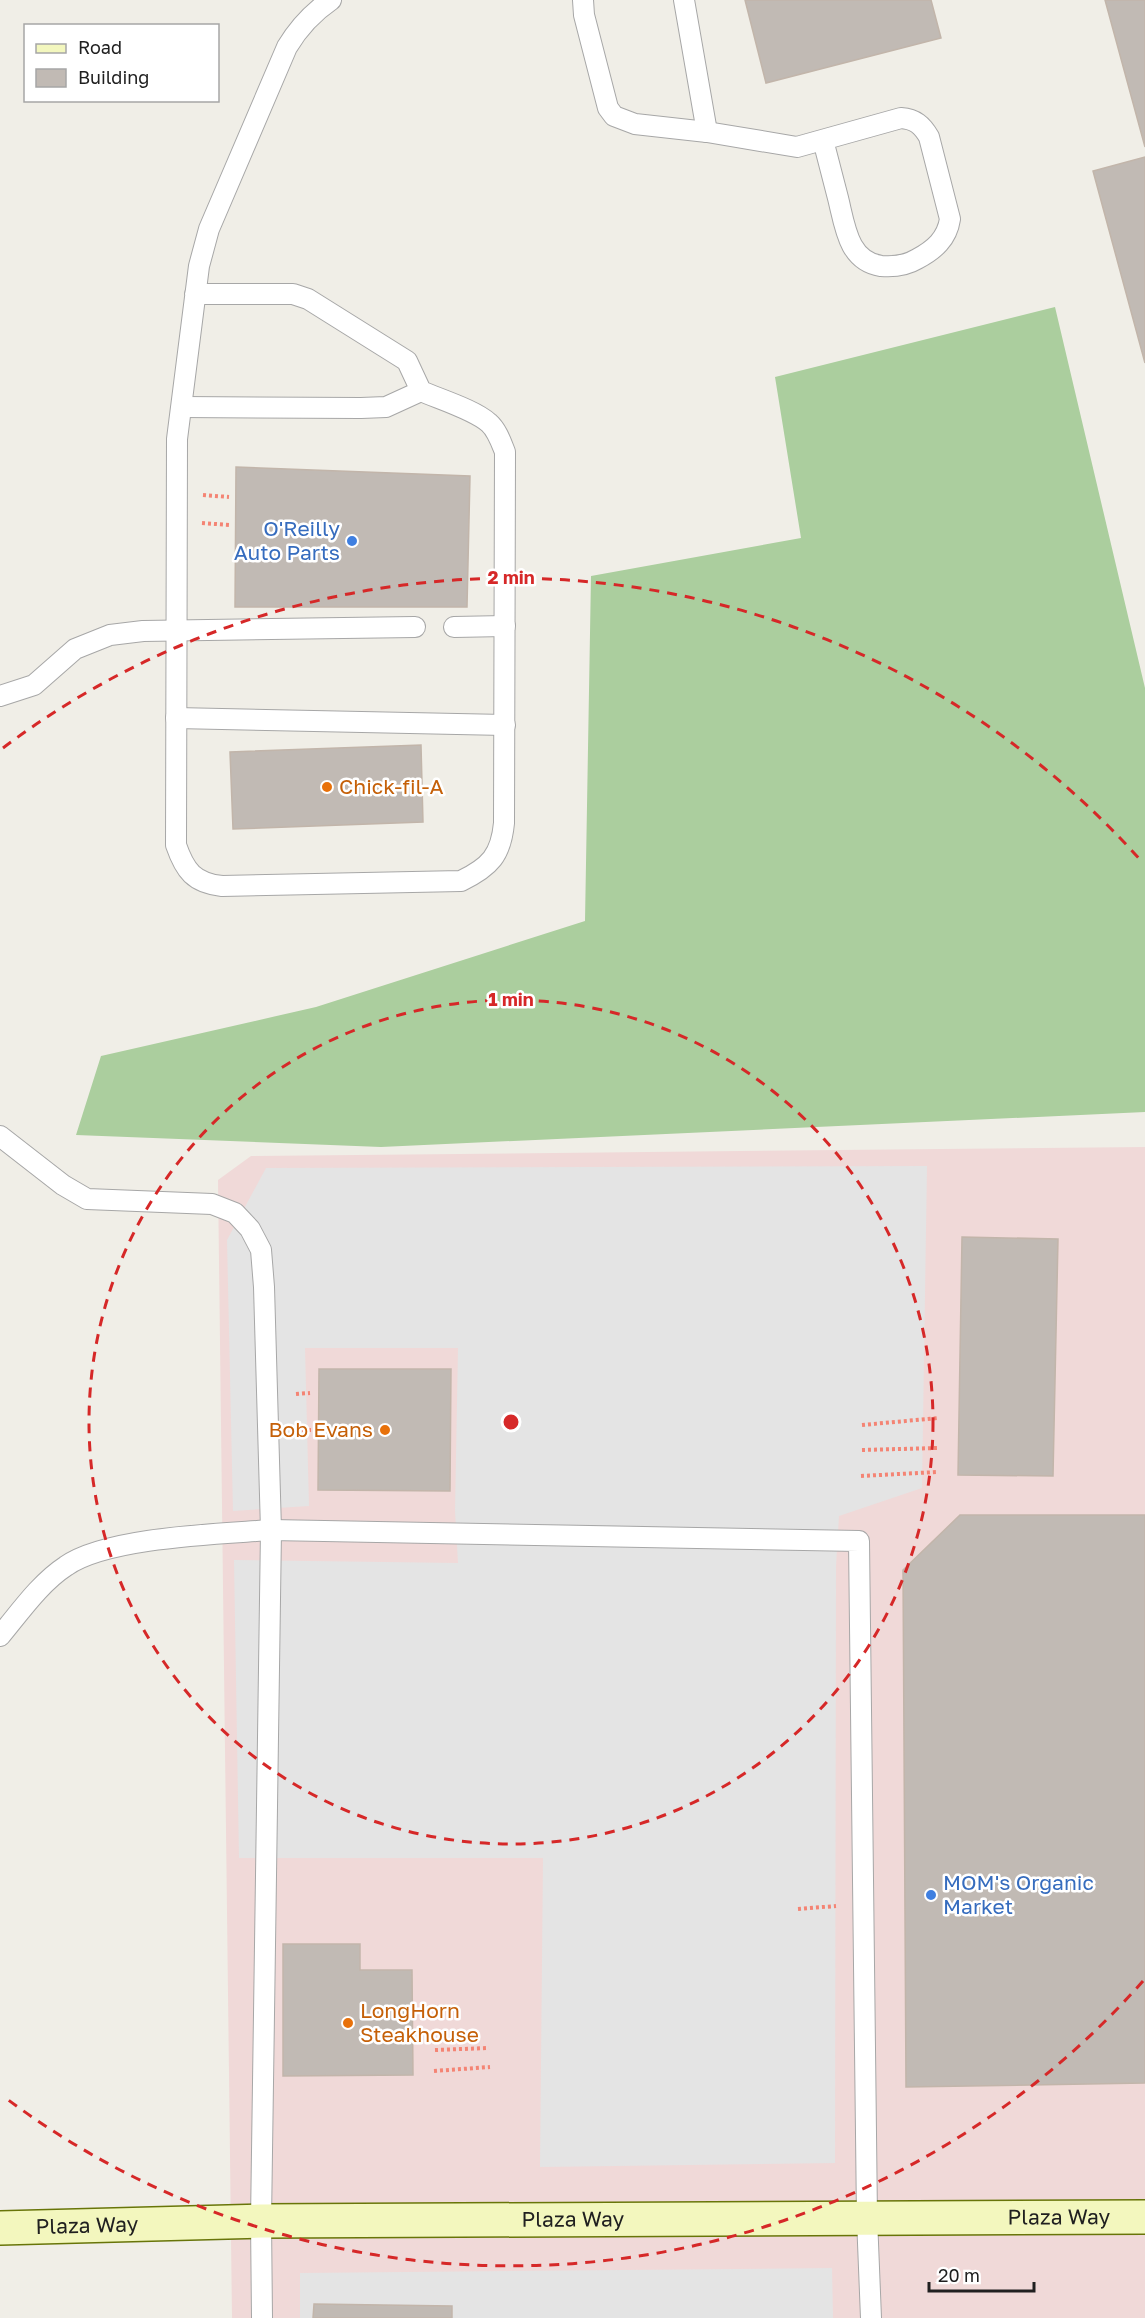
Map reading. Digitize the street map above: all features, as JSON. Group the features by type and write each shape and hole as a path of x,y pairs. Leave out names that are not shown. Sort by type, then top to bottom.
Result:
{"street":[{"name":"Plaza Way","path":"0,2228 261,2221 1145,2217"}],"lane":[{"path":"195,294 293,294 308,299 407,361 421,391 478,415 490,423 505,452 506,626 502,841 496,855 476,874 461,881 209,885 197,879 187,870 176,845 177,439 182,407 195,294 199,266 209,229 287,47 299,27 315,11 331,0"},
{"path":"583,0 584,15 608,108 614,116 635,124 707,132 797,147 902,118 912,119 929,137 950,219 948,231 941,242 915,260 900,265 870,264 860,257 847,236 823,140"},
{"path":"684,0 707,132"},
{"path":"182,407 386,407 421,391"},
{"path":"454,627 506,626"},
{"path":"0,696 34,685 75,649 110,635 177,631 415,627"},
{"path":"176,718 505,725"},
{"path":"0,1136 63,1185 87,1199 212,1204 235,1213 250,1229 261,1250 271,1530 261,2221 262,2318"},
{"path":"0,1636 46,1583 65,1566 86,1555 129,1545 196,1535 271,1530 859,1541 867,2218 871,2318"}],"path":[{"path":"862,1425 938,1419"},
{"path":"862,1450 937,1448"},
{"path":"861,1476 937,1473"},
{"path":"798,1909 846,1905"},
{"path":"435,2050 489,2048"},
{"path":"434,2071 490,2067"}],"shaded area":[{"path":"1145,1147 1145,2318 232,2318 218,1180 251,1156"},
{"path":"927,1166 922,1488 839,1516 836,1566 835,2163 540,2167 543,1858 239,1858 234,1560 458,1563 455,1511 458,1348 305,1348 309,1506 233,1511 227,1240 266,1168"},
{"path":"832,2268 833,2318 300,2318 300,2273"}],"green space":[{"path":"1055,307 1145,688 1145,1112 381,1147 76,1135 101,1056 316,1007 585,921 591,576 801,538 775,377"}],"building":[{"path":"745,0 931,0 941,38 766,83"},
{"path":"1105,0 1145,0 1145,147"},
{"path":"1145,157 1145,363 1093,171"},
{"name":"O'Reilly Auto Parts","path":"236,467 470,476 467,607 235,607"},
{"name":"Chick-fil-A","path":"421,745 423,822 233,829 230,752"},
{"path":"962,1237 1058,1239 1053,1476 958,1475"},
{"name":"Bob Evans","path":"319,1369 451,1369 450,1491 318,1490"},
{"path":"960,1515 1145,1515 1145,2083 906,2087 903,1570"},
{"name":"LongHorn Steakhouse","path":"283,1944 360,1944 360,1970 412,1970 413,2075 283,2076"},
{"path":"314,2304 452,2306 452,2318 313,2318"}],"place":[{"name":"O'Reilly Auto Parts","path":"352,541"},
{"name":"Chick-fil-A","path":"327,787"},
{"name":"Bob Evans","path":"385,1430"},
{"name":"MOM's Organic Market","path":"931,1895"},
{"name":"LongHorn Steakhouse","path":"348,2023"}]}
